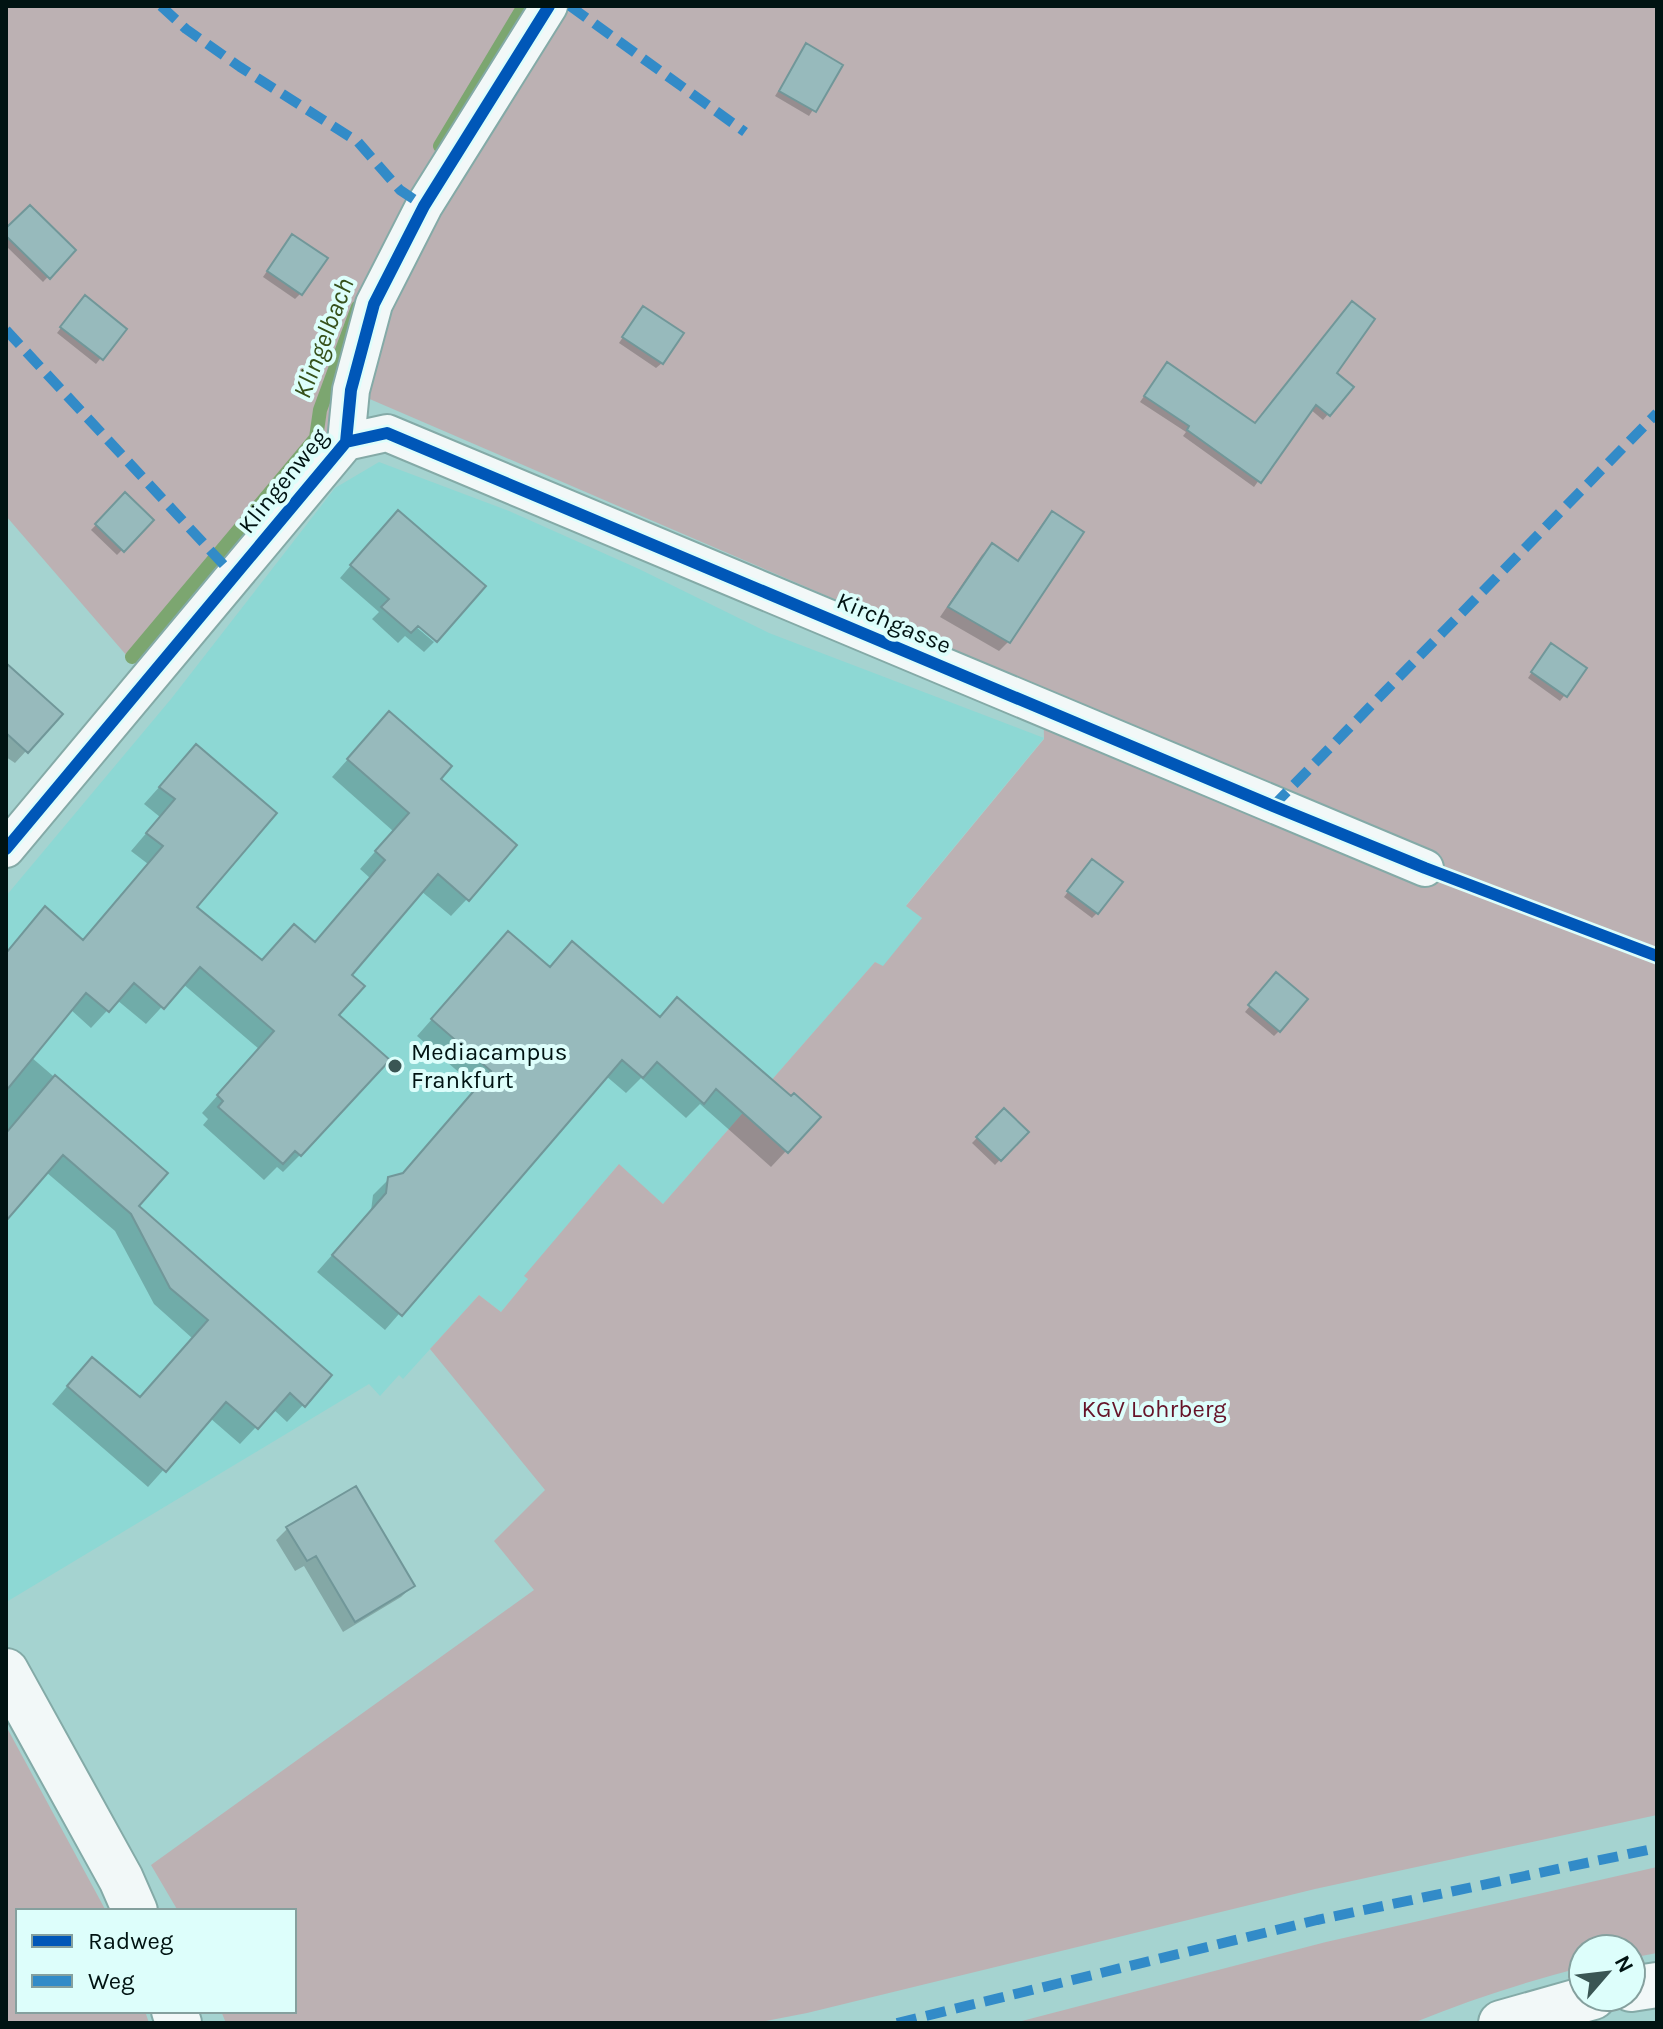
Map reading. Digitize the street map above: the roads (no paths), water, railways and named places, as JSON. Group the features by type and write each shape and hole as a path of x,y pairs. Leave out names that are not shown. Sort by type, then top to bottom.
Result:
{"main road":[{"path":"6,1671 121,1879 134,1909"},
{"path":"1501,2023 1567,2004"}],"street":[{"name":"Klingenweg","path":"6,849 346,442 351,390 374,304 424,206 549,6"},
{"name":"Kirchgasse","path":"346,442 387,433 1425,868"}],"waterway":[{"name":"Klingelbach","path":"440,146 524,6"},
{"name":"Klingelbach","path":"132,657 316,438 320,410 358,307"}],"place":[{"name":"Mediacampus Frankfurt","path":"395,1066"}],"park label":[{"name":"KGV Lohrberg","path":"1154,1409"}]}
